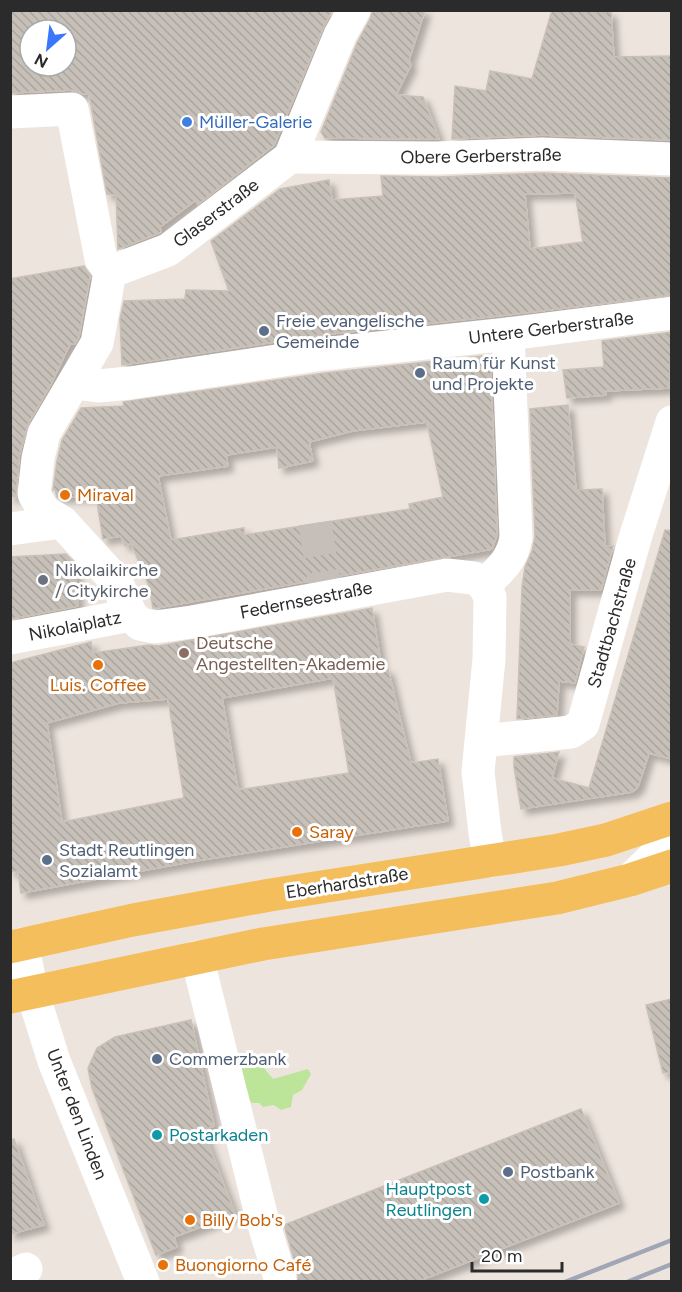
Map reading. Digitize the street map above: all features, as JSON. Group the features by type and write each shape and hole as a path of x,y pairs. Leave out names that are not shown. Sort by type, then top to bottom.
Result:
{"main road":[{"name":"Eberhardstraße","path":"16,945 270,895 490,861 606,840 672,818"},
{"path":"21,994 270,942 557,898 630,880 672,866"}],"street":[{"path":"290,157 340,35 354,10"},
{"path":"10,112 72,109 101,259 110,272 97,343 74,383"},
{"name":"Obere Gerberstraße","path":"290,157 437,158 542,154 672,159"},
{"name":"Glaserstraße","path":"110,272 168,250 290,157"},
{"name":"Untere Gerberstraße","path":"74,383 98,386 130,383 323,354 672,313"},
{"path":"490,861 478,772 490,639 490,597 484,585 508,562 516,537 508,334"},
{"name":"Nikolaiplatz","path":"10,638 131,615 116,581 62,522 44,511 34,494 38,458 45,433 74,383"},
{"name":"Stadtbachstraße","path":"482,741 571,732 583,724 636,535 672,422"},
{"path":"10,529 62,522"},
{"name":"Federnseestraße","path":"131,615 140,624 155,627 325,589 447,575 474,578 484,585"},
{"path":"630,880 672,838"},
{"name":"Unter den Linden","path":"16,945 21,994 54,1061 143,1281"},
{"path":"197,957 262,1218 280,1278"}],"green space":[{"path":"247,1056 259,1062 273,1079 308,1069 311,1074 302,1090 293,1095 291,1107 281,1110 274,1105 263,1107 259,1103 252,1103 242,1084 234,1059"}],"building":[{"name":"Müller-Galerie","path":"10,10 332,10 274,145 198,204 196,200 160,227 161,232 118,249 116,195 107,194 89,94 71,90 10,93"},
{"path":"373,10 425,10 409,60 411,65 396,95 423,97 439,139 325,138 321,132"},
{"path":"552,10 611,12 614,57 672,56 672,140 543,135 452,139 455,86 486,91 490,71 532,79"},
{"path":"542,173 672,178 672,295 320,335 122,365 120,319 124,301 185,299 186,290 229,291 211,241 280,189 329,180 332,200 383,196 381,176 438,177","holes":["575,193 583,242 530,249 525,194"]},
{"path":"84,266 90,276 79,336 75,344 70,344 28,424 19,456 16,496 10,497 10,279"},
{"path":"672,332 669,388 605,391 606,395 567,398 563,370 604,367 602,341"},
{"path":"490,355 497,535 492,549 153,608 149,586 131,543 125,546 121,536 103,539 96,496 57,497 55,489 53,490 62,440 81,408 124,406 123,402 325,373","holes":["427,422 443,497 409,504 410,509 244,535 244,528 171,540 158,476 228,466 226,455 277,447 279,468 313,461 309,442 352,431"]},
{"path":"568,405 576,490 602,489 605,546 613,546 601,590 570,590 570,644 584,647 575,683 559,681 557,715 517,719 522,587 525,567 535,537 530,409"},
{"path":"665,530 672,531 672,759 649,753 638,787 632,792 521,809 514,757 559,752 552,778 589,788"},
{"name":"Nikolaikirche / Citykirche","path":"66,554 75,564 78,606 10,619 10,557"},
{"path":"372,608 382,670 388,669 411,763 438,759 448,821 195,861 21,893 18,871 10,872 10,663 91,642 93,653 149,645 158,646","holes":["333,678 349,773 238,790 222,698","168,699 184,798 62,822 47,723 119,703"]},
{"path":"672,999 672,1072 663,1073 646,1005"},
{"name":"Postarkaden","path":"191,1020 214,1126 203,1130 235,1214 174,1237 177,1247 156,1255 92,1088 88,1068 97,1048 115,1037"},
{"name":"Hauptpost Reutlingen","path":"581,1109 619,1203 419,1281 298,1281 298,1273 284,1225"},
{"path":"14,1139 44,1225 10,1234 10,1140"}],"tunnel":[{"path":"315,523 324,581"}],"railway":[{"path":"565,1282 672,1240"},
{"path":"627,1282 672,1264"}],"place":[{"name":"Müller-Galerie","path":"187,122"},
{"name":"Freie evangelische Gemeinde","path":"264,331"},
{"name":"Raum für Kunst und Projekte","path":"420,373"},
{"name":"Miraval","path":"65,495"},
{"name":"Nikolaikirche / Citykirche","path":"43,580"},
{"name":"Deutsche Angestellten-Akademie","path":"184,653"},
{"name":"Luis. Coffee","path":"98,665"},
{"name":"Saray","path":"297,832"},
{"name":"Stadt Reutlingen Sozialamt","path":"47,860"},
{"name":"Commerzbank","path":"157,1059"},
{"name":"Postarkaden","path":"157,1135"},
{"name":"Postbank","path":"508,1172"},
{"name":"Hauptpost Reutlingen","path":"484,1199"},
{"name":"Billy Bob's","path":"190,1220"},
{"name":"Buongiorno Café","path":"163,1265"}]}
